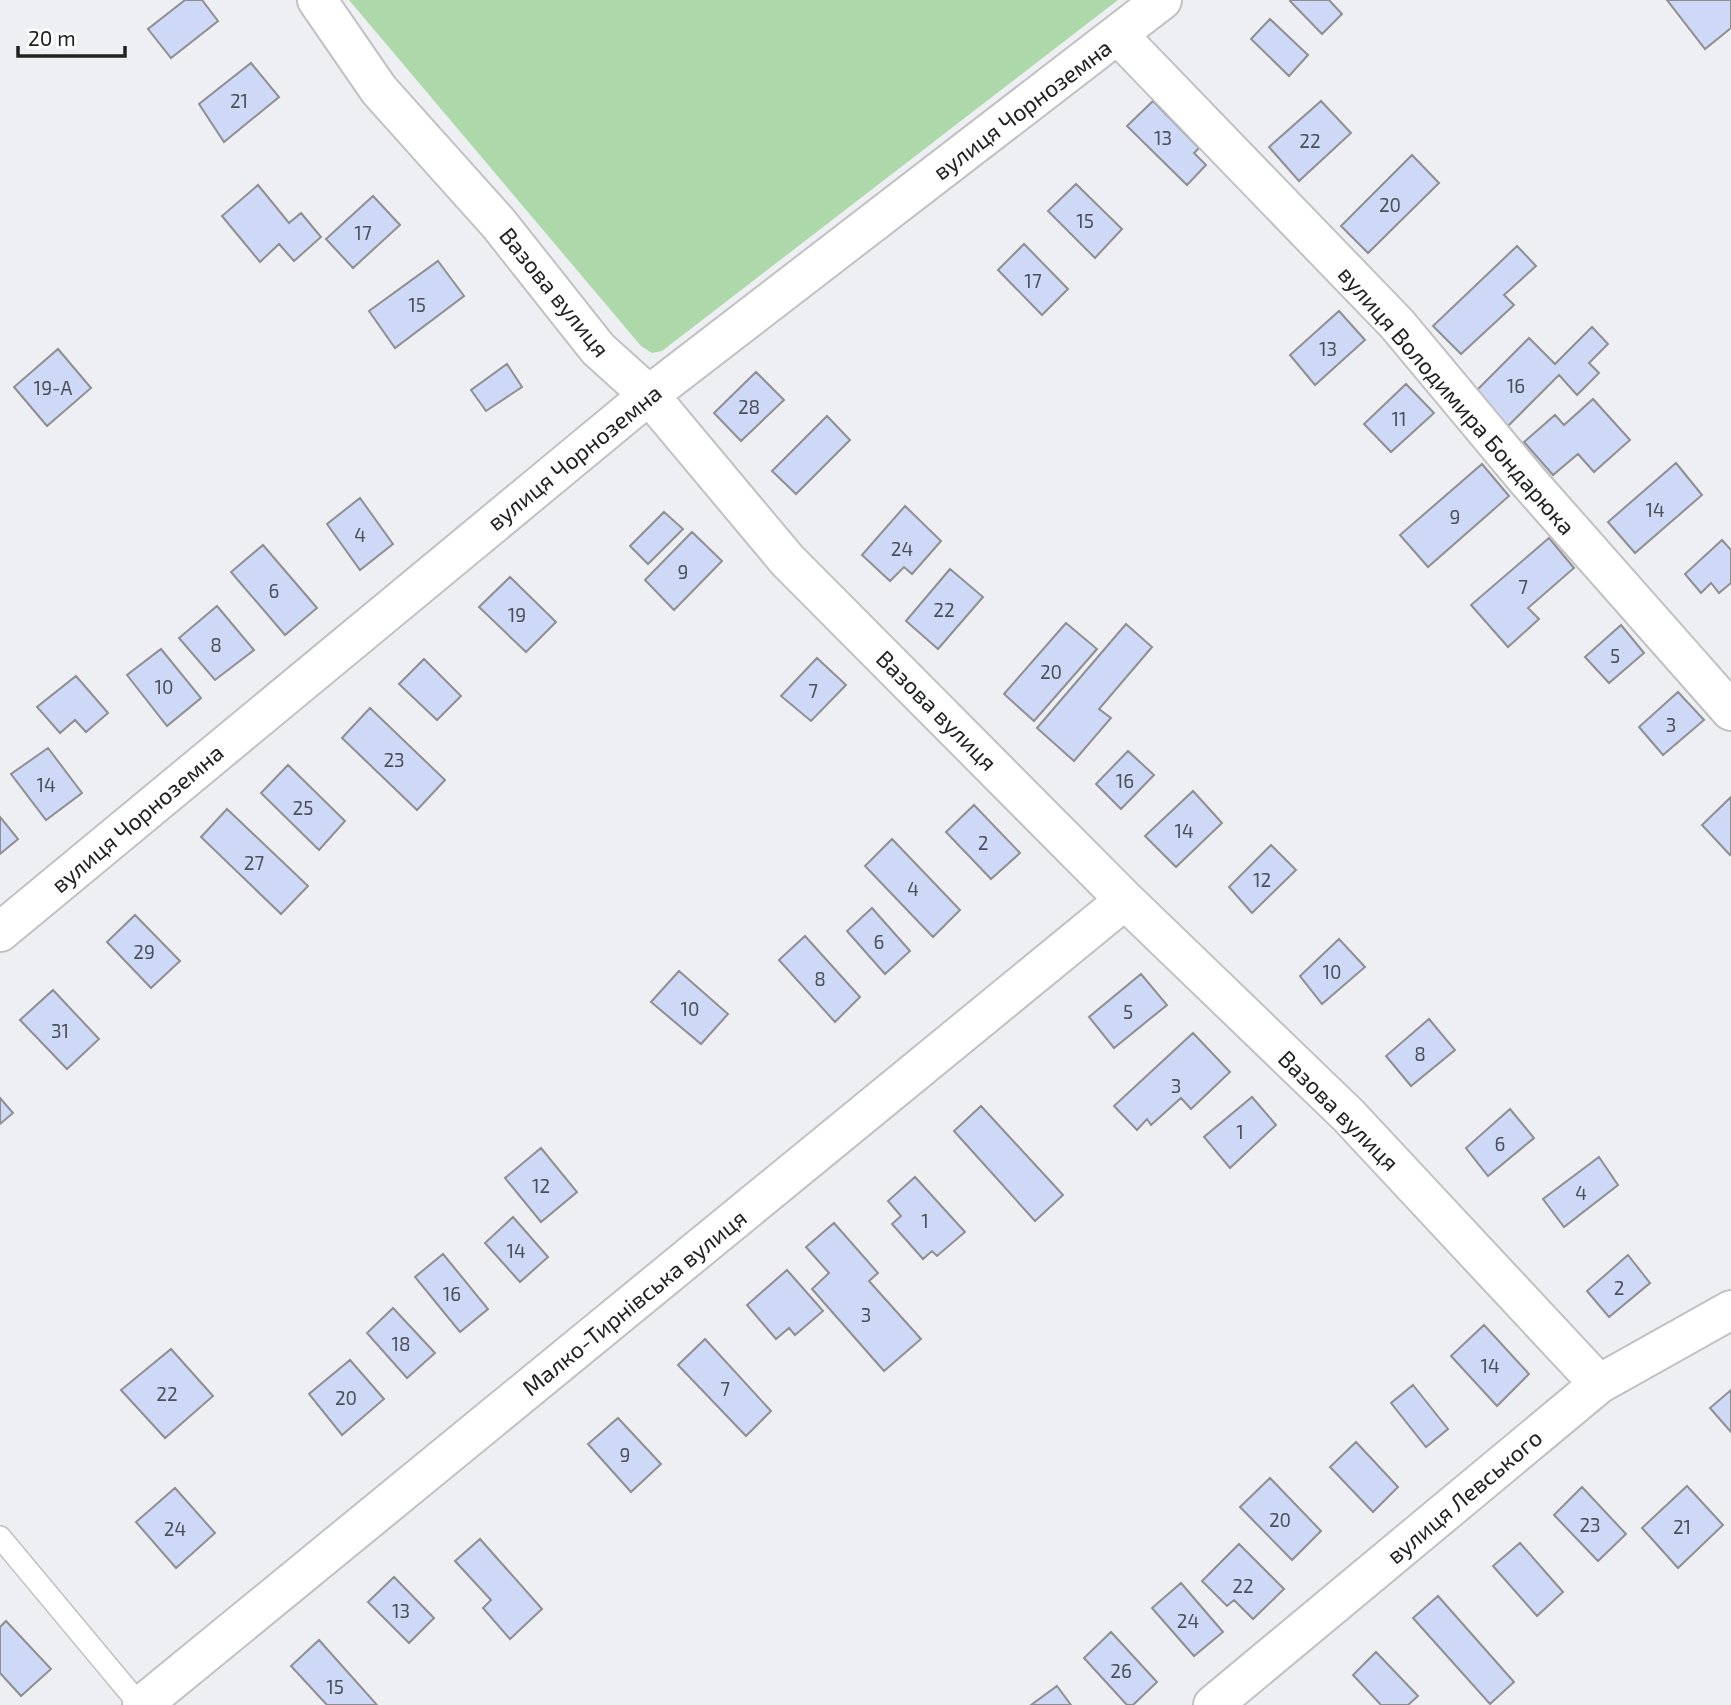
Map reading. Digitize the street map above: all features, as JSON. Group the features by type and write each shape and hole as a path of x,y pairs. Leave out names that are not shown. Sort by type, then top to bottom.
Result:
{"street":[{"name":"Вазова вулиця","path":"317,0 379,90 499,223 598,349 649,395 787,560 1125,900 1348,1115 1599,1384"},
{"name":"вулиця Чорноземна","path":"0,932 649,395 1162,0"},
{"name":"вулиця Володимира Бондарюка","path":"1118,35 1397,324 1528,481 1731,711"},
{"name":"Малко-Тирнівська вулиця","path":"141,1705 1125,900"},
{"name":"вулиця Левського","path":"1213,1705 1599,1384 1731,1310"}],"lane":[{"path":"0,1537 141,1705"}],"green space":[{"path":"349,0 1118,0 662,351 652,353 641,346"}],"building":[{"path":"185,0 202,0 218,21 171,58 148,29"},
{"path":"1291,0 1329,0 1342,14 1322,34"},
{"path":"1667,0 1731,0 1731,28 1705,49"},
{"path":"1270,19 1308,55 1289,76 1251,39"},
{"path":"251,63 279,97 224,142 199,104"},
{"path":"1153,101 1199,148 1194,153 1206,165 1187,185 1127,126"},
{"path":"1321,101 1351,133 1299,181 1269,147"},
{"path":"1412,155 1439,183 1368,253 1341,226"},
{"path":"1076,184 1122,229 1095,258 1048,211"},
{"path":"258,185 289,223 301,213 321,237 294,261 279,244 260,262 222,216"},
{"path":"373,196 400,225 353,268 326,239"},
{"path":"1024,244 1068,289 1042,315 998,270"},
{"path":"1517,246 1536,266 1504,295 1514,305 1461,354 1433,326"},
{"path":"438,261 464,296 395,348 369,311"},
{"path":"1339,311 1365,340 1315,385 1290,355"},
{"path":"1592,327 1608,344 1589,363 1599,373 1577,395 1559,375 1504,430 1470,397 1529,338 1555,364"},
{"path":"58,349 91,388 47,426 14,387"},
{"path":"507,364 522,387 486,411 471,390"},
{"path":"756,372 784,400 741,441 714,413"},
{"path":"1406,384 1434,413 1391,452 1364,424"},
{"path":"1593,399 1630,440 1594,472 1578,454 1553,475 1524,442 1555,415 1564,425"},
{"path":"827,416 850,440 796,494 772,471"},
{"path":"1676,463 1702,495 1635,553 1608,522"},
{"path":"1482,464 1509,496 1428,567 1400,535"},
{"path":"360,498 393,544 360,570 327,524"},
{"path":"905,506 941,541 912,574 904,567 890,581 862,555"},
{"path":"664,512 683,529 648,564 630,546"},
{"path":"692,532 722,561 674,610 645,580"},
{"path":"1549,538 1574,568 1528,608 1539,619 1508,647 1471,605"},
{"path":"1722,540 1731,550 1731,583 1719,593 1711,583 1701,593 1685,574"},
{"path":"263,545 317,608 285,635 231,572"},
{"path":"950,569 983,597 938,649 906,621"},
{"path":"510,577 556,622 526,652 479,607"},
{"path":"217,606 254,650 215,680 179,638"},
{"path":"1066,623 1097,649 1034,721 1004,694"},
{"path":"1126,624 1152,647 1099,709 1111,718 1074,761 1037,728"},
{"path":"1621,625 1644,653 1609,683 1585,657"},
{"path":"161,649 201,698 167,726 127,675"},
{"path":"817,658 846,685 811,721 781,696"},
{"path":"424,659 461,696 437,720 399,684"},
{"path":"76,676 108,713 86,732 75,720 60,733 37,707"},
{"path":"1678,692 1704,720 1663,755 1639,727"},
{"path":"370,708 445,780 417,810 342,738"},
{"path":"48,748 82,793 46,820 11,774"},
{"path":"1128,751 1154,775 1121,809 1096,784"},
{"path":"288,765 345,821 319,850 261,793"},
{"path":"1193,791 1222,823 1176,867 1145,836"},
{"path":"1731,797 1731,854 1730,855 1702,825"},
{"path":"974,805 1020,853 991,879 946,832"},
{"path":"227,809 308,886 281,914 201,837"},
{"path":"0,817 18,839 0,854"},
{"path":"892,839 960,910 933,937 865,866"},
{"path":"1271,845 1296,870 1252,913 1229,887"},
{"path":"872,908 910,951 885,974 847,931"},
{"path":"135,915 180,961 151,988 107,942"},
{"path":"805,936 860,997 835,1022 779,960"},
{"path":"1339,939 1365,967 1322,1004 1300,976"},
{"path":"679,971 728,1014 701,1044 651,1002"},
{"path":"1141,974 1167,1005 1114,1048 1089,1017"},
{"path":"53,990 99,1039 67,1069 20,1020"},
{"path":"1429,1019 1455,1050 1411,1086 1386,1056"},
{"path":"1193,1033 1230,1072 1191,1109 1181,1098 1151,1125 1147,1119 1137,1130 1114,1106"},
{"path":"1252,1097 1276,1125 1230,1168 1204,1137"},
{"path":"0,1098 13,1113 0,1124"},
{"path":"981,1106 1063,1195 1035,1221 954,1131"},
{"path":"1510,1109 1534,1138 1488,1176 1466,1148"},
{"path":"541,1148 577,1192 541,1222 505,1178"},
{"path":"1599,1157 1618,1185 1564,1227 1543,1199"},
{"path":"915,1177 965,1232 937,1256 932,1251 923,1259 892,1224 901,1216 888,1201"},
{"path":"513,1217 548,1257 520,1282 485,1243"},
{"path":"834,1223 878,1273 869,1281 921,1339 884,1371 812,1289 829,1273 806,1247"},
{"path":"443,1254 488,1309 460,1332 415,1277"},
{"path":"1628,1255 1650,1283 1609,1317 1587,1291"},
{"path":"787,1270 823,1311 795,1335 789,1328 776,1339 747,1305"},
{"path":"393,1308 435,1353 407,1378 367,1333"},
{"path":"1484,1325 1529,1374 1497,1406 1451,1356"},
{"path":"705,1339 771,1411 746,1436 678,1365"},
{"path":"171,1349 213,1396 165,1438 121,1390"},
{"path":"350,1360 384,1399 342,1435 309,1394"},
{"path":"1413,1385 1448,1429 1426,1447 1391,1403"},
{"path":"1731,1390 1731,1432 1710,1408"},
{"path":"618,1418 661,1464 631,1492 588,1444"},
{"path":"1356,1442 1398,1487 1373,1512 1330,1467"},
{"path":"1270,1478 1321,1531 1292,1560 1240,1507"},
{"path":"1687,1486 1723,1525 1678,1568 1642,1528"},
{"path":"1582,1487 1626,1534 1598,1561 1554,1515"},
{"path":"175,1488 215,1533 176,1568 136,1522"},
{"path":"480,1539 542,1609 510,1639 483,1608 491,1600 455,1561"},
{"path":"1520,1543 1563,1592 1537,1616 1493,1566"},
{"path":"1239,1544 1284,1589 1253,1619 1234,1600 1227,1606 1202,1581"},
{"path":"394,1577 434,1618 409,1643 368,1602"},
{"path":"1181,1583 1223,1632 1194,1656 1152,1608"},
{"path":"1438,1596 1514,1682 1490,1704 1413,1618"},
{"path":"6,1621 51,1669 21,1696 0,1673 0,1627"},
{"path":"1111,1632 1157,1682 1133,1705 1127,1705 1084,1658"},
{"path":"319,1640 377,1705 327,1705 291,1666"},
{"path":"1376,1652 1418,1696 1408,1705 1381,1705 1353,1675"},
{"path":"1057,1686 1071,1705 1031,1705"}]}
